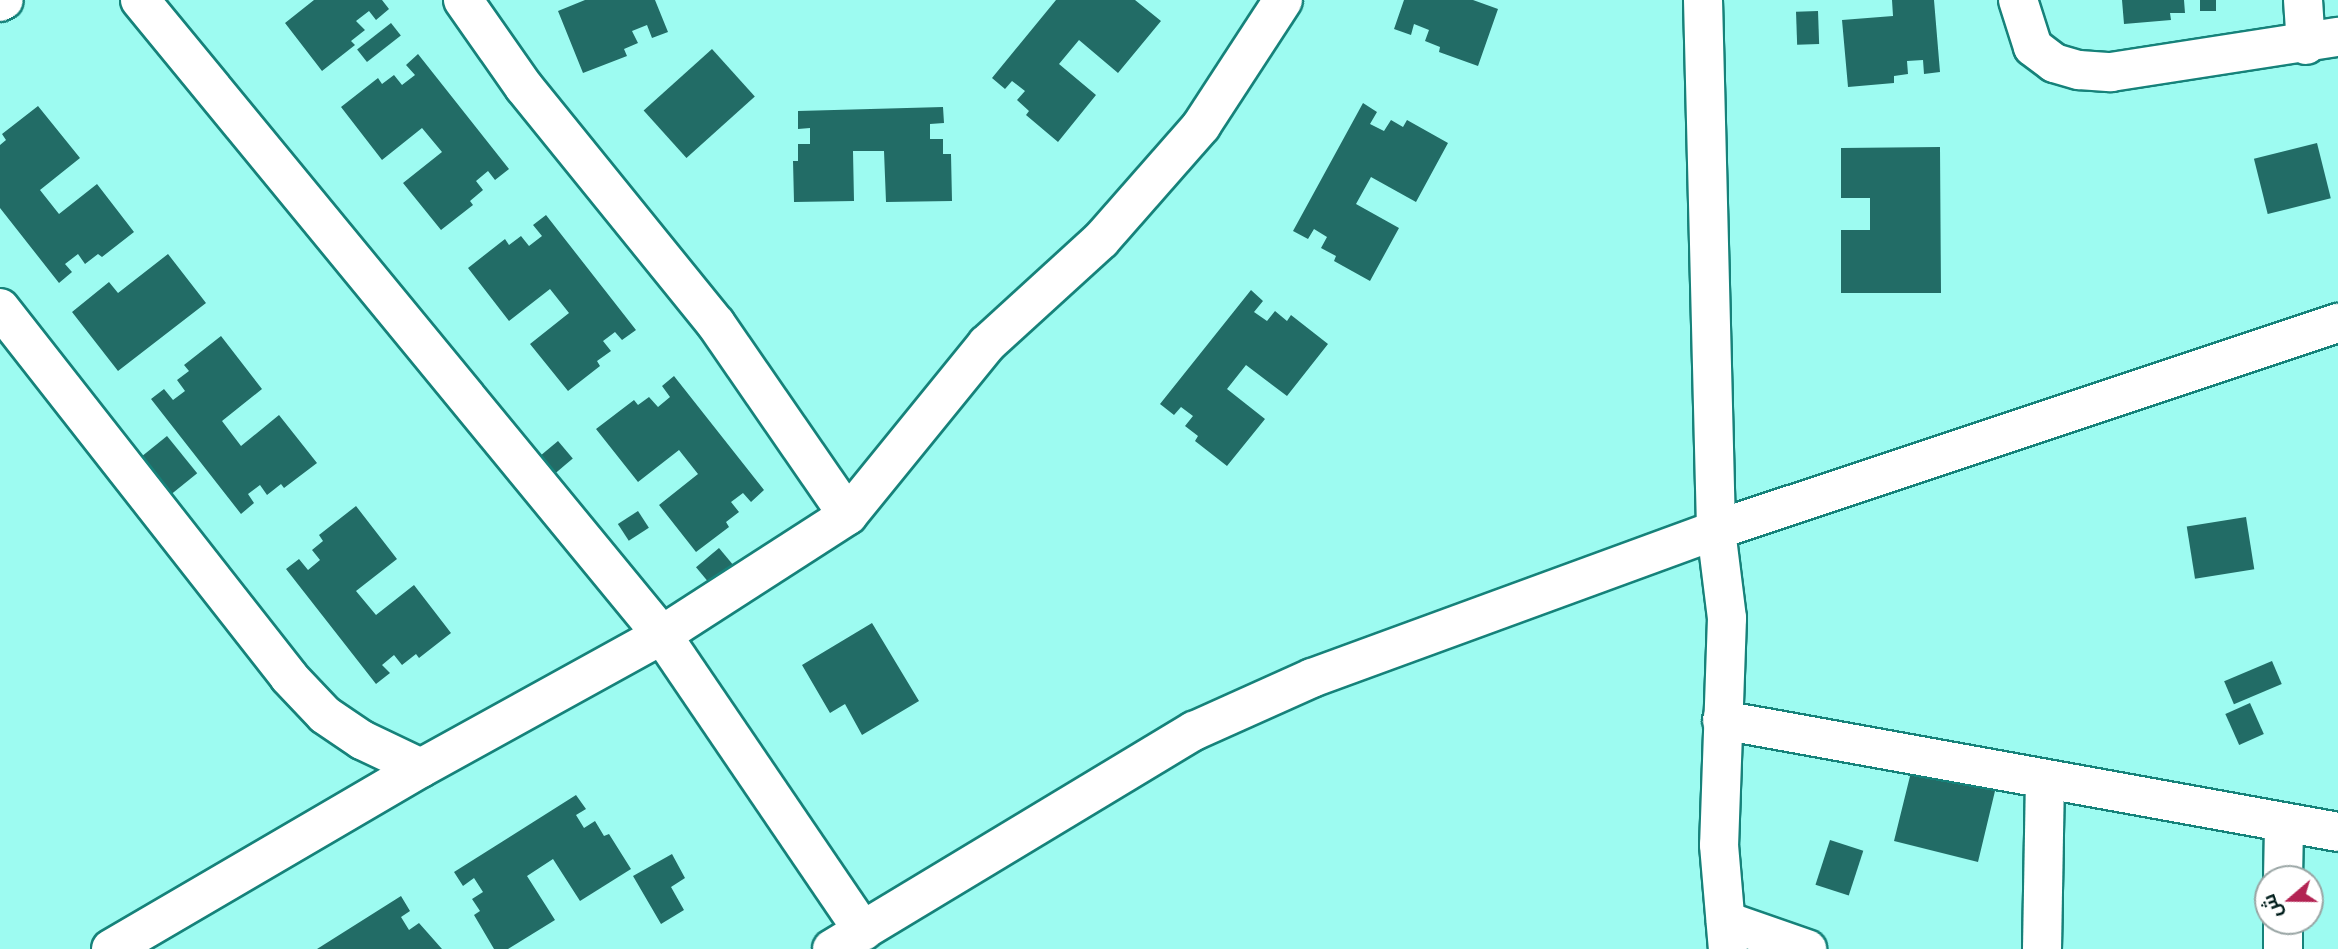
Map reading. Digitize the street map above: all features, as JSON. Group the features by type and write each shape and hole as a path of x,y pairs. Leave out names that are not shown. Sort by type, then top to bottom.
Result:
{"street":[{"path":"140,0 662,635 847,940 1194,731 1312,678 1716,530 2338,323"},
{"path":"463,0 524,87 716,324 848,515"},
{"path":"111,949 421,768 662,635 848,515 987,344 1101,240 1201,126 1283,0"},
{"path":"1703,0 1716,530 1727,618 1719,845 1727,935 1807,949"},
{"path":"2018,0 2033,47 2054,63 2079,70 2111,72 2322,41 2303,0"},
{"path":"0,309 289,677 326,715 362,740 421,768"},
{"path":"1722,720 2284,825 2338,832"},
{"path":"2042,949 2045,780"},
{"path":"2283,865 2284,825"}],"building":[{"path":"314,0 382,0 389,9 376,20 369,11 356,21 365,30 351,41 355,45 322,71 285,23"},
{"path":"585,0 655,0 668,32 652,38 647,25 632,31 638,43 624,49 627,56 583,73 558,11"},
{"path":"1056,0 1135,0 1161,21 1118,73 1079,40 1059,64 1096,95 1058,142 1026,115 1029,111 1017,100 1025,91 1012,81 1005,89 992,78"},
{"path":"1404,0 1473,0 1498,9 1478,66 1439,52 1440,47 1425,41 1429,30 1414,24 1411,35 1394,29"},
{"path":"1892,0 1934,0 1940,72 1924,74 1923,60 1907,61 1908,74 1894,76 1894,83 1848,87 1842,20 1893,16"},
{"path":"2122,0 2184,0 2185,13 2170,13 2171,20 2124,24"},
{"path":"2200,0 2216,0 2216,11 2200,11"},
{"path":"1818,11 1819,44 1797,45 1796,12"},
{"path":"391,23 401,36 367,62 357,49"},
{"path":"712,49 755,97 686,158 644,111"},
{"path":"418,54 509,169 495,180 488,171 476,181 483,190 470,201 473,205 441,230 403,183 442,152 422,128 382,160 341,107 378,78 382,84 394,75 402,85 415,75 406,65"},
{"path":"1363,103 1377,112 1370,124 1384,131 1391,120 1403,127 1407,120 1448,143 1416,202 1371,177 1356,204 1399,228 1370,281 1334,261 1336,256 1321,248 1327,237 1314,229 1308,239 1293,231"},
{"path":"38,106 80,158 40,190 59,214 97,184 134,232 102,257 98,254 85,264 78,254 65,264 72,272 59,283 0,208 0,145 6,140 2,134"},
{"path":"943,107 944,123 930,124 930,139 943,139 943,154 951,154 952,201 886,202 884,151 853,151 854,201 794,202 793,161 798,161 798,144 810,144 810,128 798,129 798,111"},
{"path":"2317,143 2331,198 2268,214 2254,159"},
{"path":"1940,147 1941,293 1841,293 1841,230 1870,230 1870,198 1841,198 1841,148"},
{"path":"546,215 636,330 622,340 615,332 603,341 611,351 597,361 600,366 568,391 530,344 569,313 550,289 509,321 468,268 505,239 509,245 521,236 529,246 542,236 533,225"},
{"path":"168,254 206,303 118,371 72,312 109,282 118,293"},
{"path":"1251,290 1263,301 1254,312 1267,321 1275,311 1287,321 1291,315 1328,344 1287,396 1246,365 1227,389 1265,419 1227,466 1195,441 1198,436 1185,426 1193,416 1181,407 1174,415 1160,404"},
{"path":"221,336 262,389 222,421 241,446 279,415 317,463 284,488 281,484 267,495 260,485 248,494 254,503 241,514 151,399 164,389 173,400 185,391 177,380 189,371 184,365"},
{"path":"674,376 764,490 751,502 743,493 731,502 739,512 726,522 729,527 696,552 659,505 698,474 679,450 638,482 596,429 634,400 638,405 649,397 658,407 670,397 662,386"},
{"path":"167,436 197,473 165,499 135,462"},
{"path":"558,441 573,459 547,480 532,463"},
{"path":"356,506 397,559 356,591 376,615 414,585 451,633 419,658 416,654 402,665 394,655 382,665 390,673 376,684 286,569 299,559 308,570 320,560 312,550 323,541 319,535"},
{"path":"638,511 649,528 629,541 618,524"},
{"path":"2246,517 2254,569 2195,579 2187,526"},
{"path":"719,548 735,567 712,586 696,567"},
{"path":"872,623 919,701 862,735 845,704 830,713 802,665"},
{"path":"2272,661 2282,684 2234,704 2224,681"},
{"path":"2250,703 2264,734 2239,745 2225,714"},
{"path":"1913,764 1952,781 1995,791 1978,862 1894,841"},
{"path":"576,795 586,809 576,815 584,828 595,821 604,836 609,834 631,869 580,901 553,859 527,876 555,920 508,949 494,949 474,915 480,911 472,899 483,892 474,878 463,886 454,872"},
{"path":"1830,840 1863,851 1849,896 1815,885"},
{"path":"672,854 685,878 671,887 684,910 661,924 633,876"},
{"path":"401,896 410,911 401,917 409,930 419,923 442,949 317,949"}]}
